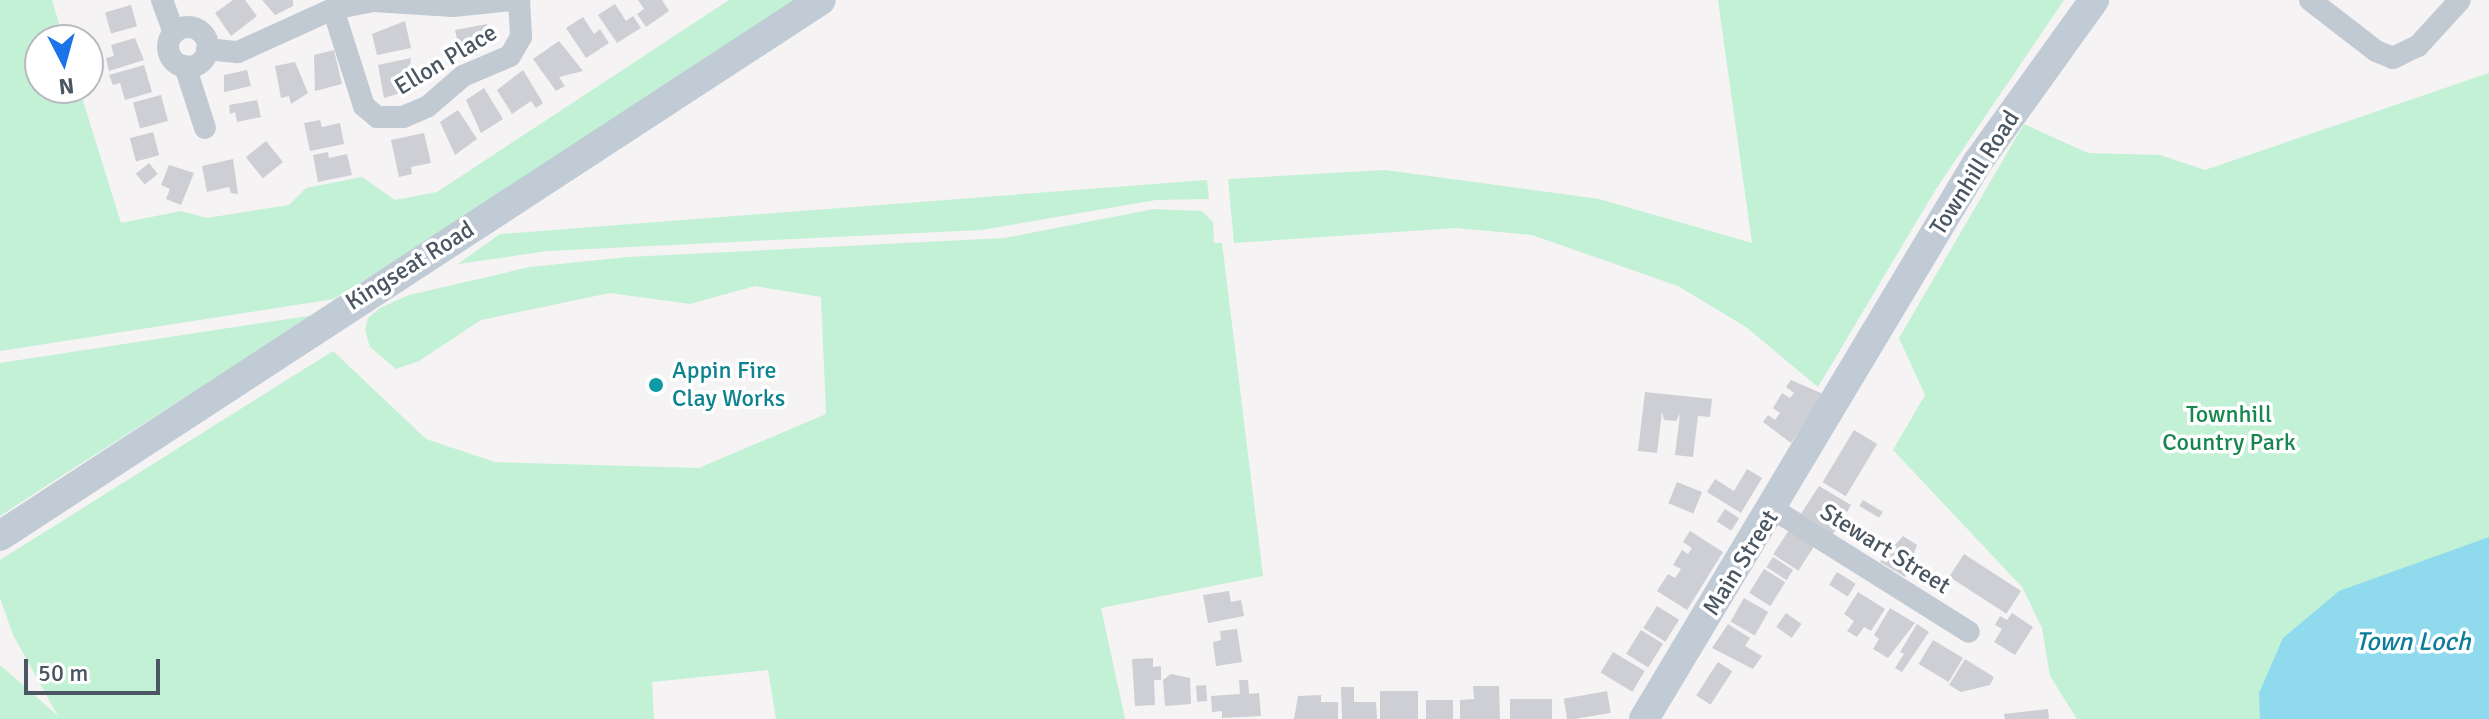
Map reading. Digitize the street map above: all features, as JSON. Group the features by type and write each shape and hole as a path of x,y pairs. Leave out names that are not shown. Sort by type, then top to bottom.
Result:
{"street":[{"path":"162,0 174,33 168,50 185,66 205,128"},
{"path":"207,49 238,52 333,9 373,1 511,0"},
{"name":"Ellon Place","path":"333,9 364,106 377,117 403,117 427,107 463,76 510,56 521,37 519,0"},
{"name":"Kingseat Road","path":"0,536 337,312 821,0"},
{"name":"Townhill Road","path":"1836,406 1977,163 2094,0"},
{"path":"2310,0 2376,51 2393,58 2418,46 2460,0"},
{"path":"174,33 196,29 207,49"},
{"path":"185,66 197,64 207,49"},
{"name":"Main Street","path":"1644,719 1836,406"},
{"name":"Stewart Street","path":"1773,509 1969,632"}],"green space":[{"path":"0,0 52,0 59,24 24,24 24,104 84,104 121,223 181,211 207,218 289,205 306,188 362,177 395,200 437,192 729,0 805,0 334,299 0,351"},
{"path":"1718,0 2064,0 1936,189 1818,387 1746,327 1678,286 1532,235 1456,228 1234,243 1228,179 1385,170 1599,199 1752,243"},
{"name":"Townhill Country Park","path":"2489,73 2489,719 2077,719 2050,676 2042,628 2022,587 1893,450 1925,395 1899,338 2024,124 2088,153 2160,155 2205,170"},
{"path":"1207,180 1209,199 1156,200 981,230 547,251 458,264 500,234"},
{"path":"1154,209 1202,211 1213,222 1214,243 1222,243 1263,576 1101,608 1125,719 776,719 768,670 652,682 654,719 0,719 0,665 58,716 13,635 0,598 0,560 333,351 426,439 495,462 699,468 826,414 821,297 755,286 690,304 610,293 481,320 419,361 396,369 370,347 365,330 368,318 380,308 409,295 530,267 628,257 1004,238"},
{"path":"314,315 63,475 0,516 0,363"}],"water":[{"name":"Town Loch","path":"2489,537 2489,719 2260,719 2259,693 2283,638 2339,591"}],"building":[{"path":"233,0 245,0 257,16 231,36 215,13"},
{"path":"262,0 293,0 293,6 275,15"},
{"path":"638,0 662,0 669,11 646,27 637,14 644,9"},
{"path":"615,4 626,21 633,16 641,28 617,43 598,15"},
{"path":"131,5 137,26 111,34 105,12"},
{"path":"583,17 594,34 600,29 609,43 586,58 566,28"},
{"path":"405,21 411,48 377,55 372,34"},
{"path":"487,24 492,43 461,57 455,30"},
{"path":"135,38 144,60 109,71 106,58 114,56 111,45"},
{"path":"559,41 583,71 559,77 565,86 556,91 533,59"},
{"path":"334,50 342,84 315,91 314,55"},
{"path":"411,58 408,77 415,76 417,88 384,98 378,65"},
{"path":"295,62 308,93 291,104 289,96 281,98 275,66"},
{"path":"144,65 152,92 125,100 120,83 113,85 109,75"},
{"path":"247,70 251,86 224,92 224,75"},
{"path":"523,70 543,103 536,108 531,101 512,114 497,90"},
{"path":"484,88 503,119 481,133 466,100"},
{"path":"161,95 168,121 140,129 133,103"},
{"path":"257,100 261,117 237,122 235,112 230,114 229,105"},
{"path":"458,110 477,139 455,155 440,122"},
{"path":"320,120 322,127 340,123 344,144 310,151 304,123"},
{"path":"153,132 159,155 136,161 130,138"},
{"path":"424,133 431,163 411,167 412,174 399,177 391,140"},
{"path":"266,141 283,162 263,178 246,157"},
{"path":"328,152 329,158 347,154 352,175 318,182 313,155"},
{"path":"233,159 238,194 231,193 229,187 207,192 202,166"},
{"path":"149,163 158,174 145,185 136,174"},
{"path":"169,165 194,173 181,205 166,199 170,189 161,185"},
{"path":"1791,380 1823,394 1791,443 1763,422 1768,415 1775,420 1780,413 1773,408 1782,393 1790,398 1794,393 1786,387"},
{"path":"1645,392 1712,399 1710,417 1698,416 1693,457 1675,455 1680,414 1676,421 1664,420 1662,412 1657,453 1638,451"},
{"path":"1854,430 1877,444 1846,496 1823,482"},
{"path":"1747,469 1762,478 1741,513 1707,492 1715,479 1734,491"},
{"path":"1677,482 1702,492 1693,513 1668,503"},
{"path":"1819,486 1851,505 1847,512 1837,507 1828,521 1838,527 1833,534 1801,514"},
{"path":"1863,500 1883,512 1879,518 1859,506"},
{"path":"1725,509 1739,518 1731,531 1717,522"},
{"path":"1789,530 1814,546 1798,571 1773,554"},
{"path":"1690,531 1723,552 1687,610 1657,591 1668,574 1675,578 1681,569 1673,565 1682,550 1688,554 1692,548 1683,542"},
{"path":"1903,536 1917,545 1905,577 1880,562"},
{"path":"1964,554 2021,591 2006,614 1949,577"},
{"path":"1773,557 1793,570 1787,580 1766,567"},
{"path":"1764,569 1785,582 1770,606 1749,593"},
{"path":"1837,572 1856,584 1848,596 1829,585"},
{"path":"1229,591 1231,602 1241,600 1244,616 1208,623 1203,595"},
{"path":"1858,592 1885,609 1871,631 1864,627 1857,637 1847,631 1854,621 1844,614"},
{"path":"1744,598 1768,612 1755,635 1730,621"},
{"path":"1657,606 1679,620 1665,642 1643,628"},
{"path":"1890,608 1915,623 1888,658 1873,649 1879,639 1874,635"},
{"path":"1786,613 1802,624 1792,638 1776,627"},
{"path":"2012,613 2033,627 2015,655 1994,642 2002,629 1995,625 2000,616 2007,620"},
{"path":"1728,624 1750,638 1745,646 1762,656 1753,669 1712,648"},
{"path":"1917,624 1929,632 1902,672 1895,668 1904,654 1900,652"},
{"path":"1237,629 1242,662 1216,666 1213,642 1221,640 1220,631"},
{"path":"1641,630 1663,644 1648,668 1626,654"},
{"path":"1933,640 1963,658 1949,682 1919,664"},
{"path":"1613,652 1645,671 1632,692 1601,673"},
{"path":"1153,658 1153,667 1161,666 1161,680 1154,680 1155,705 1135,706 1132,659"},
{"path":"1965,659 1994,677 1990,685 1961,692 1949,685"},
{"path":"1718,662 1732,671 1710,705 1696,696"},
{"path":"1171,674 1190,678 1191,704 1165,706 1163,680"},
{"path":"1239,680 1248,680 1249,694 1259,693 1261,716 1222,718 1222,711 1212,712 1211,696 1240,694"},
{"path":"1206,685 1207,701 1197,702 1196,686"},
{"path":"1473,686 1499,686 1500,719 1460,719 1460,700 1474,699"},
{"path":"1341,687 1354,687 1354,702 1376,702 1377,719 1342,719"},
{"path":"1380,691 1418,691 1418,719 1380,719"},
{"path":"1607,691 1611,713 1567,719 1564,699"},
{"path":"1321,695 1321,702 1338,702 1338,719 1294,719 1298,696"},
{"path":"1510,699 1552,699 1552,719 1510,719"},
{"path":"1426,700 1453,700 1453,719 1426,719"},
{"path":"2048,709 2049,719 2005,719 2004,714"}],"place":[{"name":"Appin Fire Clay Works","path":"656,385"}]}
